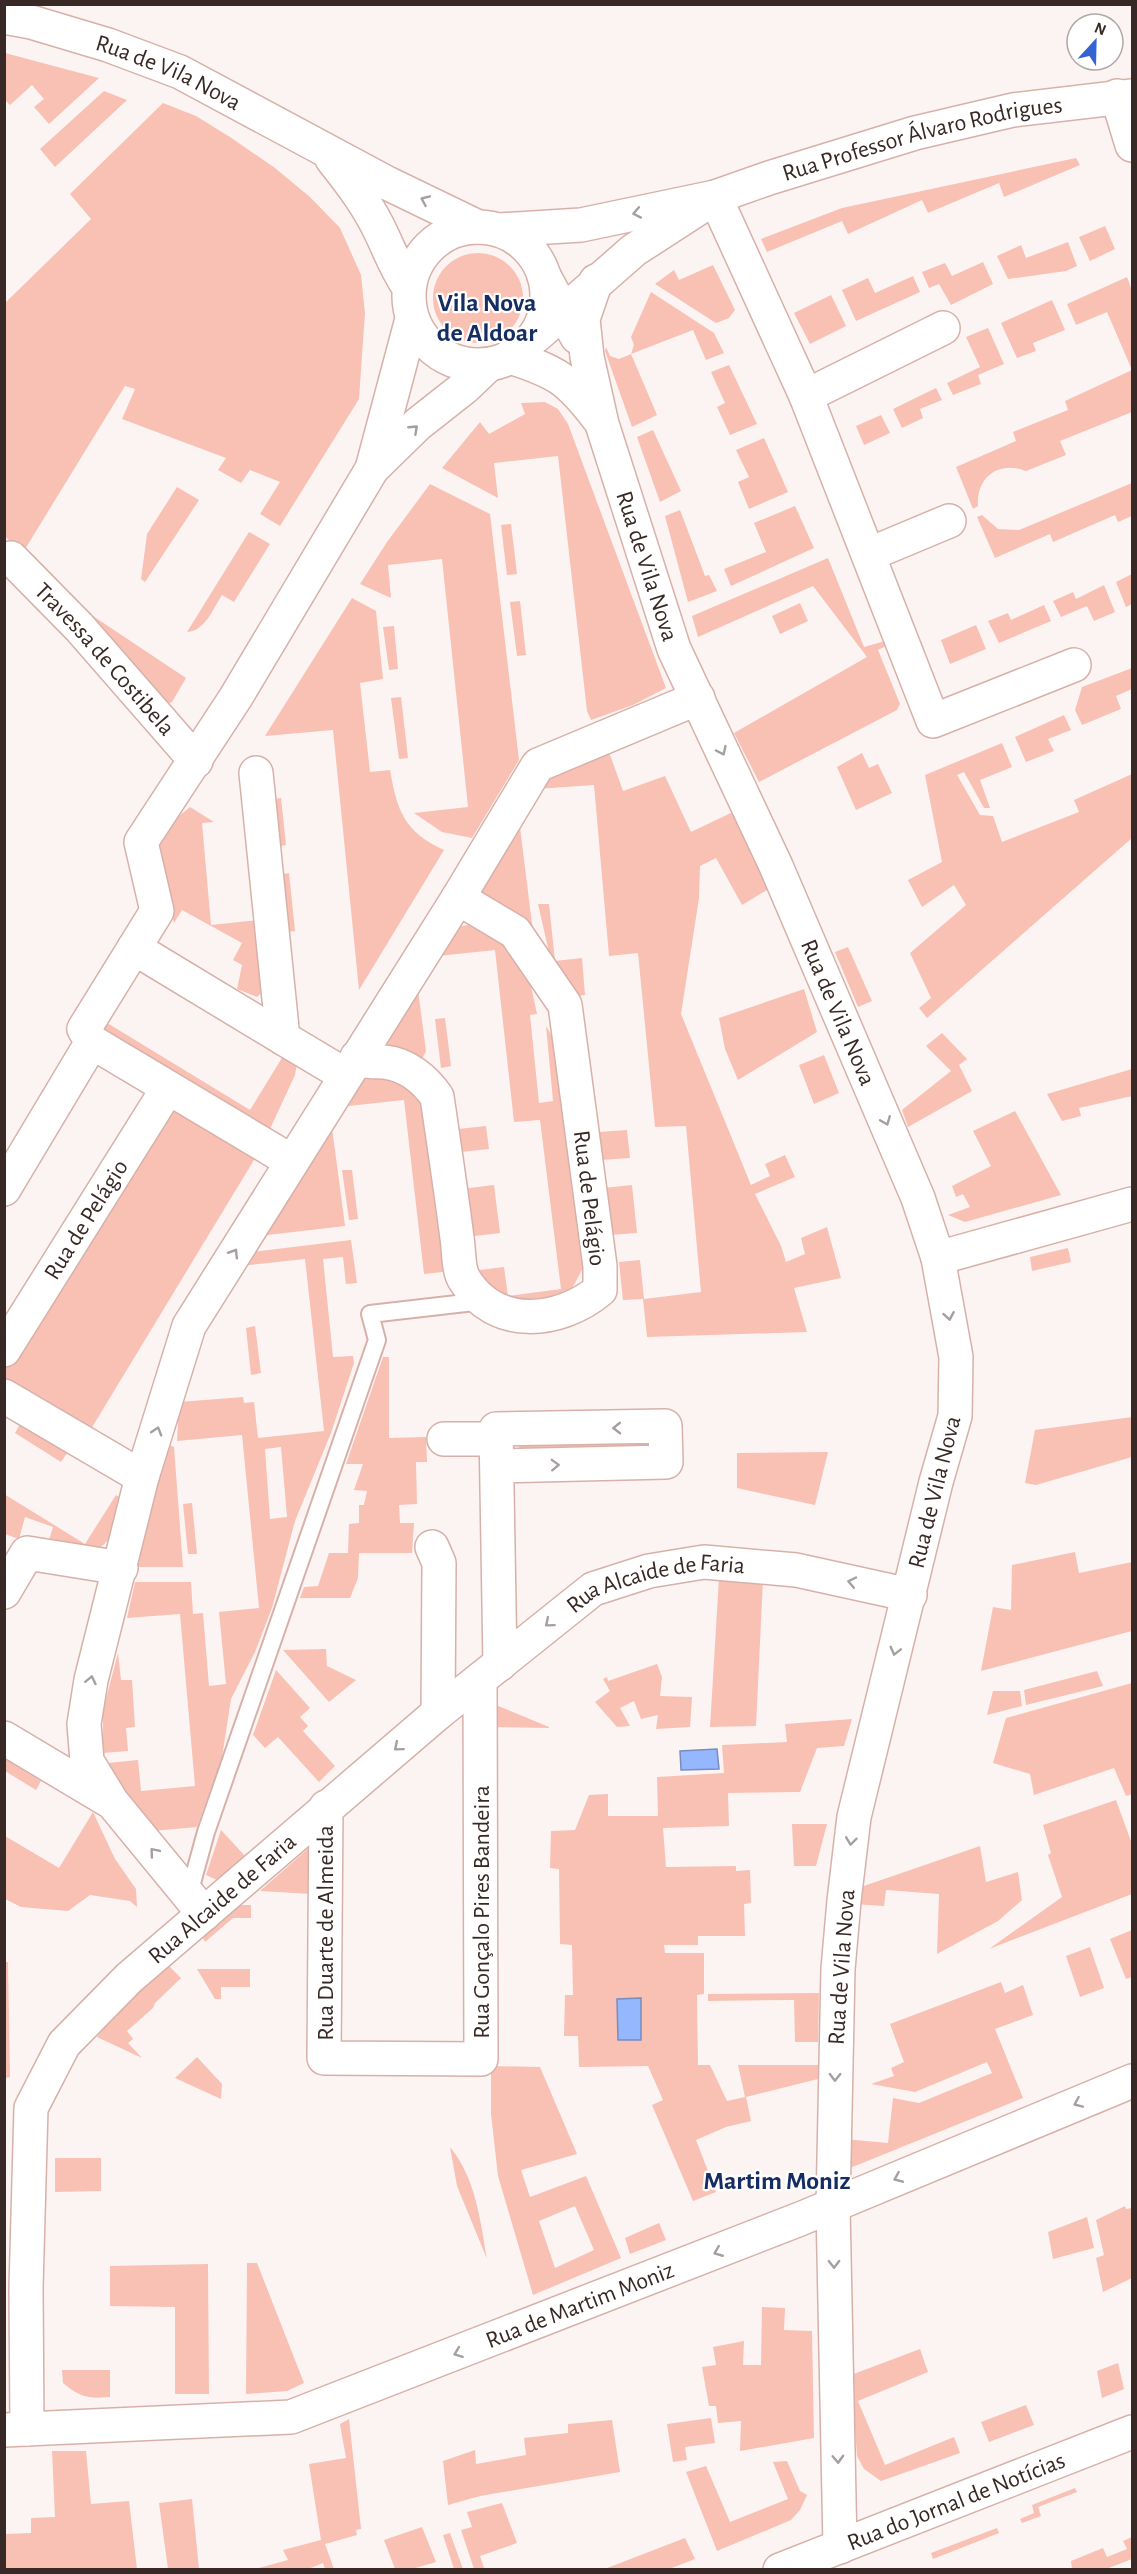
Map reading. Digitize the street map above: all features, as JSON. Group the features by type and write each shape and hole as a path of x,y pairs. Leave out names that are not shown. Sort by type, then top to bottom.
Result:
{"street":[{"name":"Rua de Vila Nova","path":"4,17 31,22 108,45 180,72 323,149 488,228"},
{"path":"1125,96 1132,145"},
{"name":"Rua Professor Álvaro Rodrigues","path":"488,228 581,225 715,197 915,133 1013,110 1125,96"},
{"name":"Rua de Vila Nova","path":"323,149 357,189 396,268 408,286"},
{"path":"715,197 806,396 870,554 933,721 1074,665"},
{"name":"Rua Professor Álvaro Rodrigues","path":"372,470 418,424 509,355 634,250 715,197"},
{"path":"4,1189 134,948 157,910 141,842 196,761 372,470 412,319 408,286 421,256 436,240 456,230 488,228 519,240 534,256 544,276 547,300 542,323 509,355 464,364 442,355 424,339 412,319"},
{"name":"Rua de Vila Nova","path":"544,276 587,357"},
{"name":"Rua de Vila Nova","path":"596,281 583,319 587,357 602,424 675,649 776,866 855,1046 918,1198 938,1258 956,1357 955,1416 854,1817 838,1969 833,2206 840,2547"},
{"path":"806,396 943,328"},
{"name":"Rua de Vila Nova","path":"509,355 542,367 573,386 602,424"},
{"path":"870,554 949,521"},
{"name":"Travessa de Costibela","path":"11,558 79,627 196,761"},
{"path":"196,1904 112,1802 87,1761 84,1724 91,1680 121,1568 142,1477 189,1326 459,898 538,765 698,698"},
{"path":"256,773 283,1038"},
{"name":"Rua de Pelágio","path":"134,948 283,1038 351,1066 362,1061 386,1062 415,1073 428,1083 437,1097 463,1277 483,1301 514,1317 544,1318 576,1306 600,1290 600,1266 565,1005 515,932 459,898"},
{"path":"88,1036 168,1088 291,1161"},
{"name":"Rua de Pelágio","path":"4,1350 168,1088"},
{"path":"938,1258 1132,1204"},
{"path":"4,1396 142,1477"},
{"path":"444,1439 496,1452 490,1672"},
{"path":"432,1547 439,1563 438,1713"},
{"path":"4,1592 27,1553 121,1568"},
{"name":"Rua Alcaide de Faria","path":"16,2429 26,2288 17,2108 70,2036 129,1978 196,1904 326,1807 584,1594 595,1588 660,1569 704,1562 796,1570 910,1595"},
{"name":"Rua Gonçalo Pires Bandeira","path":"324,2058 481,2059 490,1672"},
{"path":"4,1738 112,1802"},
{"name":"Rua Duarte de Almeida","path":"324,2058 326,1807"},
{"name":"Rua de Martim Moniz","path":"16,2429 291,2417 544,2321 833,2206 1132,2081"},
{"name":"Rua do Jornal de Notícias","path":"780,2570 1132,2432"}],"lane":[{"path":"196,1904 208,1825 377,1340 370,1314 483,1301"}],"shaded area":[{"path":"5,53 99,78 49,124 34,107 44,99 32,85 10,105 5,100"},
{"path":"104,91 127,100 55,167 40,149"},
{"path":"163,103 196,116 275,168 310,197 340,228 361,275 365,313 359,399 280,526 260,514 280,482 250,470 241,483 218,470 226,458 122,419 135,389 125,386 22,554 5,536 4,304 91,219 70,194"},
{"path":"1076,158 1080,165 1004,197 999,183 928,213 922,200 848,234 842,221 767,252 761,239 842,208"},
{"path":"1105,226 1115,249 1090,261 1079,237"},
{"path":"1068,242 1077,266 1066,271 1008,279 997,256 1021,245 1026,258"},
{"path":"478,253 495,257 510,266 519,281 523,298 519,315 510,330 495,339 478,343 461,339 446,330 437,315 433,298 437,281 446,266 461,257"},
{"path":"983,262 993,284 951,305 939,284 929,288 922,272 945,263 952,276"},
{"path":"713,265 735,310 729,318 716,323 655,284 674,270 679,280"},
{"path":"913,276 920,292 856,321 842,290 868,278 875,293"},
{"path":"1127,277 1132,291 1132,370 1107,312 1076,325 1067,304"},
{"path":"651,292 714,333 724,353 706,360 693,330 631,354 634,345 631,337"},
{"path":"831,295 846,326 810,344 794,313"},
{"path":"1052,300 1065,330 1033,343 1036,351 1017,358 1001,323"},
{"path":"988,328 1004,364 978,375 981,384 953,395 947,383 980,367 966,337"},
{"path":"606,347 610,356 619,359 631,354 657,415 632,427 605,351"},
{"path":"729,365 757,424 730,435 717,407 725,403 711,372"},
{"path":"1132,370 1132,412 1060,441 1066,455 1026,471 1007,468 991,474 981,487 978,506 973,509 956,467 1016,441 1013,432 1068,410 1065,401"},
{"path":"936,388 942,400 920,409 923,418 902,428 893,409"},
{"path":"545,402 558,409 568,424 666,688 633,705 591,720 587,711 558,456 494,463 498,498 442,468 480,422 489,434 525,414 521,403"},
{"path":"881,415 890,433 864,445 856,426"},
{"path":"653,430 681,491 660,502 637,437"},
{"path":"764,438 788,492 749,509 738,482 749,477 736,450"},
{"path":"1132,483 1132,516 1118,522 1115,515 1053,542 1050,534 995,558 977,517 982,515 998,529 1019,530"},
{"path":"430,484 490,514 519,760 472,838 442,832 414,813 468,807 442,559 388,565 391,598 360,584 387,542"},
{"path":"177,487 199,500 145,582 141,579 147,534"},
{"path":"795,506 814,548 731,586 724,569 766,552 754,523"},
{"path":"680,510 705,576 709,575 717,591 688,602 665,516"},
{"path":"511,524 517,574 507,575 501,525"},
{"path":"249,532 270,544 234,602 222,595 204,624 187,632"},
{"path":"828,558 864,647 885,641 886,646 878,650 900,704 897,710 759,782 734,733 867,657 813,586 698,637 692,616"},
{"path":"1132,574 1132,604 1126,607 1116,582"},
{"path":"1104,585 1115,612 1094,621 1087,606 1061,617 1053,601 1073,592 1076,599"},
{"path":"352,598 376,611 383,679 360,683 370,772 390,770 400,808 411,827 430,843 444,850 359,990 333,730 265,736"},
{"path":"520,601 526,655 517,656 510,602"},
{"path":"72,602 186,678 172,702 167,704"},
{"path":"800,603 808,621 780,634 772,616"},
{"path":"1044,605 1051,621 999,643 988,621 1008,613 1011,620"},
{"path":"976,625 986,649 950,664 941,640"},
{"path":"394,626 398,669 389,670 383,627"},
{"path":"1132,668 1132,689 1116,696 1121,709 1082,725 1075,710 1082,687"},
{"path":"401,697 408,758 399,759 391,698"},
{"path":"1064,715 1071,730 1048,739 1054,751 1026,762 1015,737"},
{"path":"1002,743 1012,767 980,780 990,808 984,808 964,772 957,775 980,815 993,816 1002,842 1079,812 1074,800 1132,774 1132,838 927,1018 919,1008 931,998 910,953 966,905 954,885 922,907 908,880 942,862 925,775"},
{"path":"609,752 623,791 665,776 691,832 735,811 772,887 742,905 716,858 700,866 699,898 681,1014 751,1185 770,1176 765,1164 785,1155 795,1177 755,1194 781,1246 786,1262 805,1254 801,1238 827,1227 841,1278 794,1288 807,1332 647,1337 643,1299 623,1300 619,1262 640,1260 644,1299 701,1292 686,1126 655,1127 638,953 609,956 594,785 537,789 548,778"},
{"path":"862,753 869,768 878,764 892,793 856,810 837,767"},
{"path":"281,798 286,845 276,847 272,799"},
{"path":"190,807 214,822 202,823 211,925 259,920 264,990 257,997 237,989 242,965 233,960 242,943 182,910 174,923 151,839"},
{"path":"520,827 532,924 537,939 481,892 482,885"},
{"path":"289,873 295,931 285,932 278,875"},
{"path":"538,904 549,904 555,961 582,958 585,995 575,996 563,972 551,961"},
{"path":"473,924 489,926 526,963 537,1014 530,1015 539,1103 553,1101 546,1026 556,1043 588,1247 583,1268 569,1294 558,1301 507,1306 471,1271 504,1267 508,1296 561,1289 540,1120 514,1122 495,950 438,956 457,927"},
{"path":"848,947 872,1001 858,1007 835,952"},
{"path":"804,989 817,1032 738,1080 725,1049 719,1018"},
{"path":"418,990 426,1051 422,1059 386,1048 384,1044"},
{"path":"99,1018 250,1110 288,1048 297,1064 295,1075 269,1131 100,1040"},
{"path":"445,1018 451,1066 441,1068 435,1019"},
{"path":"942,1033 967,1059 959,1065 972,1091 908,1127 902,1110 951,1071 926,1046"},
{"path":"824,1055 839,1093 814,1104 799,1065"},
{"path":"1132,1069 1132,1096 1079,1108 1081,1116 1062,1121 1047,1094"},
{"path":"382,1074 422,1092 452,1271 424,1274 404,1100 339,1107 354,1083"},
{"path":"454,1094 458,1129 486,1126 489,1149 451,1153 444,1095"},
{"path":"173,1109 254,1155 254,1160 91,1429 5,1387 4,1365"},
{"path":"1015,1111 1061,1195 965,1222 948,1215 970,1207 963,1194 956,1197 952,1186 991,1166 973,1131"},
{"path":"331,1120 345,1226 259,1236"},
{"path":"627,1130 630,1158 601,1160 599,1132"},
{"path":"342,1170 352,1170 358,1219 349,1220"},
{"path":"494,1185 500,1233 467,1237 461,1189"},
{"path":"632,1185 637,1233 609,1235 603,1188"},
{"path":"351,1240 357,1283 346,1284 343,1257 323,1259 333,1357 353,1356 354,1363 331,1433 295,1521 272,1608 255,1652 231,1699 222,1757 197,1827 152,1831 108,1763 138,1760 141,1791 195,1786 180,1614 127,1618 135,1582 191,1582 193,1614 203,1613 209,1686 226,1684 219,1612 259,1608 242,1435 177,1441 179,1402 243,1397 244,1403 254,1402 258,1438 324,1431 305,1259 240,1266 251,1252","holes":["281,1447 287,1517 270,1519 265,1449"]},
{"path":"1068,1248 1071,1262 1032,1271 1030,1257"},
{"path":"255,1326 261,1373 251,1375 246,1328"},
{"path":"383,1357 389,1357 389,1438 426,1437 427,1462 416,1462 417,1504 399,1505 400,1523 414,1523 412,1553 359,1553 358,1578 350,1598 300,1598 304,1587 318,1586 329,1553 348,1553 349,1524 359,1523 359,1505 364,1505 367,1491 354,1490 363,1464 346,1464"},
{"path":"1132,1417 1132,1457 1036,1485 1025,1483 1035,1430"},
{"path":"22,1421 70,1449 61,1462 15,1433"},
{"path":"652,1435 652,1456 519,1458 519,1437"},
{"path":"169,1445 174,1447 183,1567 137,1567 165,1447"},
{"path":"828,1452 815,1505 737,1488 737,1453"},
{"path":"4,1494 85,1544 116,1495 119,1497 116,1517 107,1541 101,1547 92,1550 80,1550 47,1547 53,1527 25,1517 19,1539 5,1534"},
{"path":"192,1503 197,1554 188,1554 183,1504"},
{"path":"1075,1552 1079,1573 1132,1562 1132,1631 981,1671 993,1607 1011,1610 1012,1565"},
{"path":"719,1578 763,1579 756,1726 710,1727"},
{"path":"326,1649 327,1666 356,1680 329,1702 283,1650"},
{"path":"118,1653 121,1680 132,1680 135,1727 126,1728 128,1751 103,1753 103,1710"},
{"path":"657,1664 662,1677 660,1696 692,1697 690,1727 656,1729 658,1715 641,1719 634,1701 620,1708 630,1726 617,1727 595,1702 610,1691 603,1679 607,1677 608,1681"},
{"path":"276,1670 310,1708 300,1717 308,1726 303,1731 335,1766 319,1782 278,1737 265,1748 253,1735"},
{"path":"1097,1671 1103,1686 1026,1705 1024,1690"},
{"path":"1132,1683 1132,1794 1126,1796 1114,1768 1034,1795 1030,1774 993,1763 1006,1718"},
{"path":"993,1691 1020,1691 1022,1706 987,1715"},
{"path":"491,1703 549,1727 549,1728 495,1727"},
{"path":"852,1719 844,1746 817,1748 800,1792 728,1793 729,1826 663,1828 666,1867 736,1866 736,1871 750,1870 751,1903 744,1904 745,1936 698,1936 698,1945 664,1945 665,1953 704,1953 704,1994 697,1995 698,2065 710,2065 727,2101 745,2097 738,2065 818,2065 818,2079 746,2097 751,2121 726,2127 696,2140 716,2192 693,2201 652,2105 663,2100 648,2066 579,2067 578,2036 564,2036 565,1995 573,1995 572,1945 560,1944 559,1869 550,1868 551,1831 575,1830 589,1795 608,1794 608,1816 658,1816 657,1777 724,1773 722,1745 787,1742 785,1724"},
{"path":"5,1759 41,1781 36,1790 5,1771"},
{"path":"1116,1800 1132,1844 1132,1894 989,1949 1062,1897 1048,1855 1051,1853 1043,1825"},
{"path":"93,1812 115,1859 136,1889 137,1907 130,1901 90,1895 68,1911 21,1907 5,1899 5,1836 59,1868"},
{"path":"792,1824 827,1824 816,1866 794,1866"},
{"path":"221,1830 246,1857 219,1881 206,1875"},
{"path":"311,1846 312,1894 260,1891"},
{"path":"980,1846 986,1882 1018,1872 1022,1900 998,1921 937,1954 939,1894 886,1890 884,1906 854,1904 855,1889"},
{"path":"234,1905 251,1905 251,1918 233,1918 205,1942 201,1934"},
{"path":"1132,1930 1132,1977 1126,1979 1110,1939"},
{"path":"1090,1947 1104,1988 1080,1997 1066,1956"},
{"path":"4,1962 8,1962 10,2077 5,2078"},
{"path":"167,1964 181,1978 127,2031 133,2039 128,2043 142,2058 97,2037 110,2019"},
{"path":"197,1969 250,1969 250,1987 221,1987 221,1999 215,1999"},
{"path":"1001,1982 1005,1993 1023,1985 1033,2015 995,2029 1023,2098 850,2168 844,2139 888,2143 893,2098 919,2103 992,2073 987,2062 915,2092 871,2084 894,2076 891,2068 904,2062 890,2024"},
{"path":"819,1993 818,2042 795,2042 794,2000 708,2001 708,1994"},
{"path":"197,2057 222,2084 221,2099 175,2078"},
{"path":"491,2066 540,2067 577,2154 521,2170 530,2197 586,2176 621,2258 533,2295 498,2176 491,2114","holes":["575,2206 594,2250 555,2268 539,2221"]},
{"path":"450,2147 466,2172 476,2200 487,2259 457,2186"},
{"path":"55,2158 101,2158 101,2191 55,2192"},
{"path":"1125,2206 1126,2209 1132,2208 1132,2278 1103,2292 1096,2258 1104,2255 1096,2220"},
{"path":"1087,2217 1094,2248 1053,2259 1048,2232"},
{"path":"659,2223 666,2240 630,2254 625,2238"},
{"path":"247,2263 257,2263 304,2383 287,2391 246,2394"},
{"path":"208,2264 209,2394 175,2394 175,2307 110,2306 110,2266"},
{"path":"762,2307 785,2308 784,2330 812,2331 814,2438 740,2451 741,2421 718,2423 716,2406 709,2406 702,2367 716,2365 713,2347 744,2341 743,2365 761,2365"},
{"path":"920,2349 928,2372 858,2401 885,2465 954,2437 960,2453 881,2481 864,2469 857,2456 851,2375"},
{"path":"1118,2363 1124,2389 1102,2398 1097,2371"},
{"path":"62,2370 110,2370 110,2397 96,2398 79,2394 63,2383"},
{"path":"1026,2405 1034,2425 989,2442 981,2422"},
{"path":"711,2418 715,2443 685,2447 687,2460 673,2462 667,2424"},
{"path":"349,2419 361,2529 356,2530 357,2535 325,2544 334,2569 325,2569 323,2563 308,2569 255,2569 288,2560 283,2550 321,2540 309,2464 346,2458 340,2424"},
{"path":"612,2420 620,2472 480,2496 448,2505 443,2461 475,2450 476,2464 526,2455 524,2438 568,2433 568,2424"},
{"path":"52,2451 86,2451 91,2504 129,2501 137,2569 6,2569 5,2534 31,2533 31,2518 55,2517"},
{"path":"787,2461 800,2491 807,2495 800,2510 791,2520 717,2551 686,2472 706,2466 730,2522 788,2499 773,2462"},
{"path":"1075,2488 1077,2492 1038,2507 1041,2516 1022,2523 1020,2519 1034,2513 1032,2505"},
{"path":"192,2499 199,2569 168,2569 159,2503"},
{"path":"502,2503 517,2543 480,2556 484,2568 474,2569 461,2530 472,2527 467,2512"},
{"path":"422,2527 436,2562 412,2569 395,2569 384,2540"},
{"path":"997,2528 999,2533 933,2559 931,2553"},
{"path":"450,2533 463,2569 454,2569 443,2535"},
{"path":"1132,2537 1132,2559 1106,2569 1072,2569 1071,2561 1103,2548 1107,2557 1127,2549 1123,2541"},
{"path":"685,2538 695,2559 669,2569 607,2568"}],"water":[{"path":"717,1749 719,1769 681,1770 680,1751"},
{"path":"641,1998 641,2040 618,2040 617,1999"}],"district":[{"name":"Vila Nova de Aldoar","path":"487,317"},
{"name":"Martim Moniz","path":"777,2180"}]}
